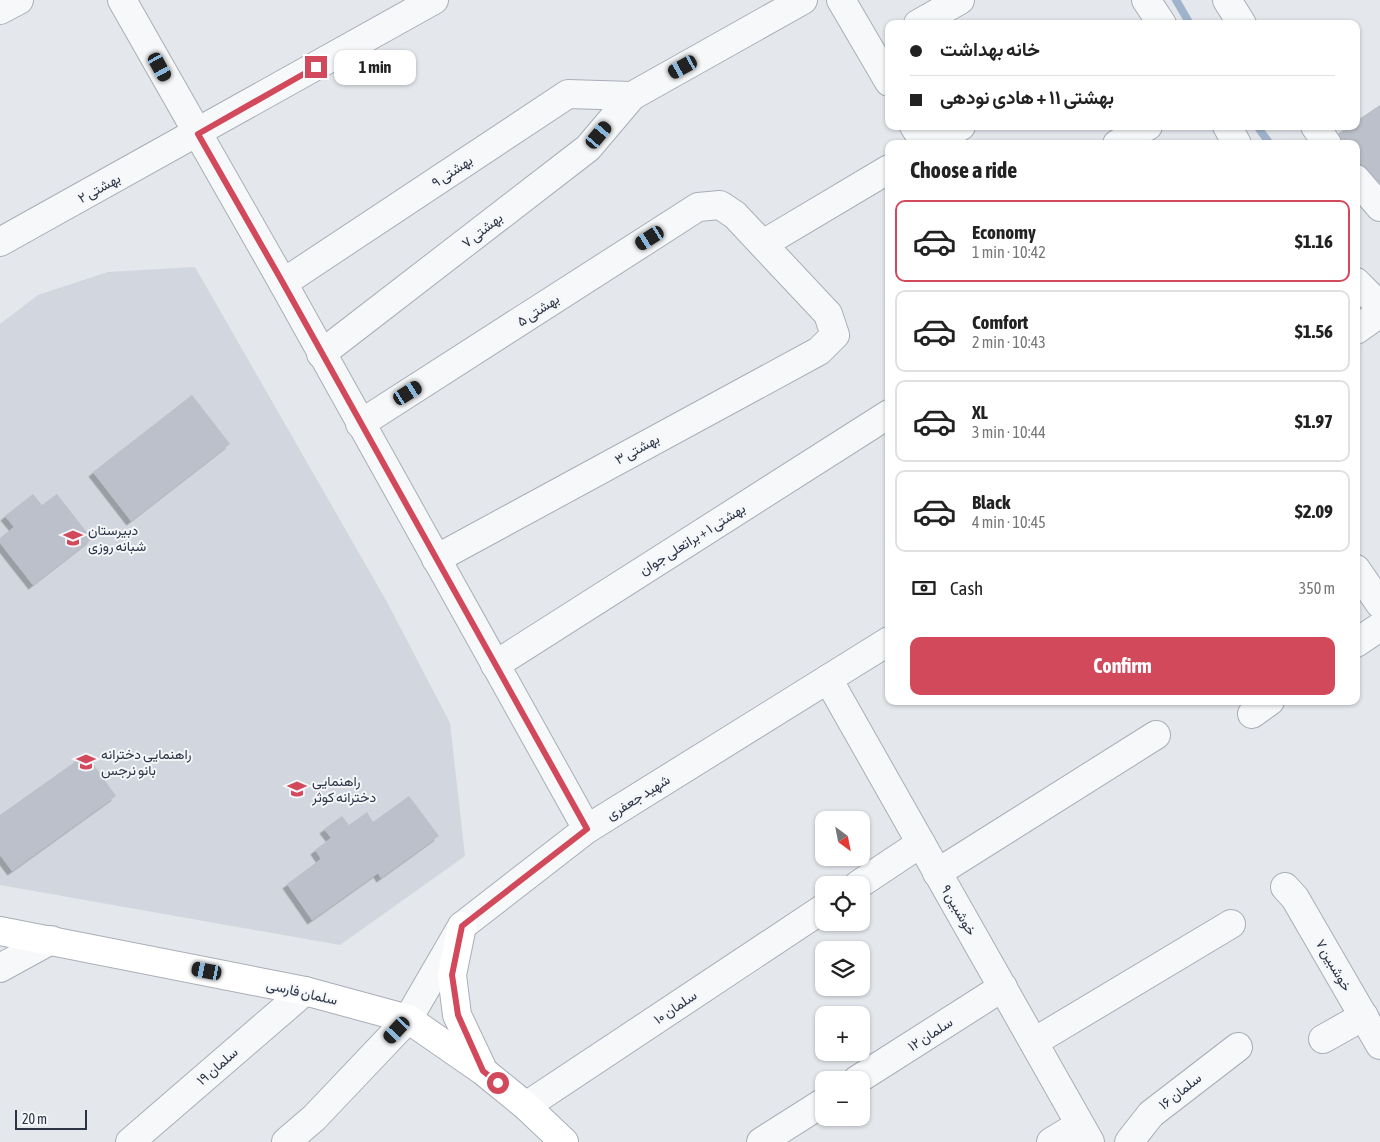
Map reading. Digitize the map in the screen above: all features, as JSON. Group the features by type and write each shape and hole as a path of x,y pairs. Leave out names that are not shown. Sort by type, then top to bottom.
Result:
{"main road":[{"path":"462,926 452,975 458,1015 483,1071"},
{"name":"سلمان فارسی","path":"0,931 305,991 408,1019 483,1071 526,1106 564,1142"}],"street":[{"path":"0,10 18,0"},
{"path":"122,0 283,283 587,829"},
{"name":"بهشتی ۲","path":"0,242 198,134 434,0"},
{"path":"632,96 803,0"},
{"path":"841,0 880,46 885,66"},
{"path":"925,20 960,0"},
{"path":"1146,0 1159,20"},
{"path":"1227,0 1240,20"},
{"name":"بهشتی ۹","path":"283,283 568,94 632,96"},
{"name":"بهشتی ۷","path":"321,354 588,148 632,96"},
{"path":"938,140 954,130"},
{"path":"1124,140 1141,130"},
{"path":"762,244 885,171"},
{"path":"1360,184 1380,207"},
{"name":"بهشتی ۵","path":"360,424 698,208 720,205 735,215 762,244"},
{"name":"بهشتی ۳","path":"436,559 819,351 835,335 828,314 762,244"},
{"path":"1360,286 1380,306"},
{"path":"1360,327 1380,313"},
{"name":"بهشتی ۱ + براتعلی جوان","path":"495,664 885,417"},
{"path":"1360,574 1378,597"},
{"path":"1360,640 1380,627"},
{"name":"شهید جعفری","path":"286,1142 314,1118 408,1019 462,926 587,829 885,643"},
{"name":"خوشبین ۹","path":"828,679 1084,1133"},
{"path":"937,873 1156,735"},
{"path":"870,877 921,843"},
{"name":"خوشبین ۷","path":"1285,887 1295,898 1380,1044"},
{"name":"سلمان ۱۰","path":"526,1106 815,914"},
{"path":"1034,1042 1232,924"},
{"path":"0,968 51,940"},
{"name":"سلمان ۱۲","path":"870,1072 1003,987"},
{"name":"سلمان ۱۹","path":"130,1142 305,991"},
{"path":"1323,1039 1364,1016"},
{"name":"سلمان ۱۶","path":"1129,1142 1151,1114 1238,1047"},
{"path":"760,1142 815,1108"},
{"path":"1051,1142 1084,1133"}],"shaded area":[{"path":"195,267 387,602 450,723 465,856 340,945 0,885 0,324 38,295 108,272"}],"building":[{"path":"1380,105 1380,184 1360,162 1360,140 1340,140 1336,135 1343,130 1360,130 1360,118"},
{"path":"192,395 230,444 131,521 93,472"},
{"path":"33,494 42,505 57,494 92,539 33,585 0,543 0,538 14,527 5,516"},
{"path":"86,754 116,796 12,871 0,855 0,815"},
{"name":"راهنمایی دخترانه کوثر","path":"409,796 439,836 381,878 378,873 312,920 287,884 321,859 315,850 331,838 324,829 342,816 349,825 367,812 373,822"}],"waterway":[{"path":"1176,0 1188,20"},
{"path":"1260,130 1267,140"}],"place":[{"name":"دبیرستان شبانه روزی","path":"73,538"},
{"name":"راهنمایی دخترانه بانو نرجس","path":"86,762"},
{"name":"راهنمایی دخترانه کوثر","path":"297,789"}],"route":[{"path":"316,67 198,134 587,829 462,926 452,975 458,1015 483,1071 498,1083"}]}
